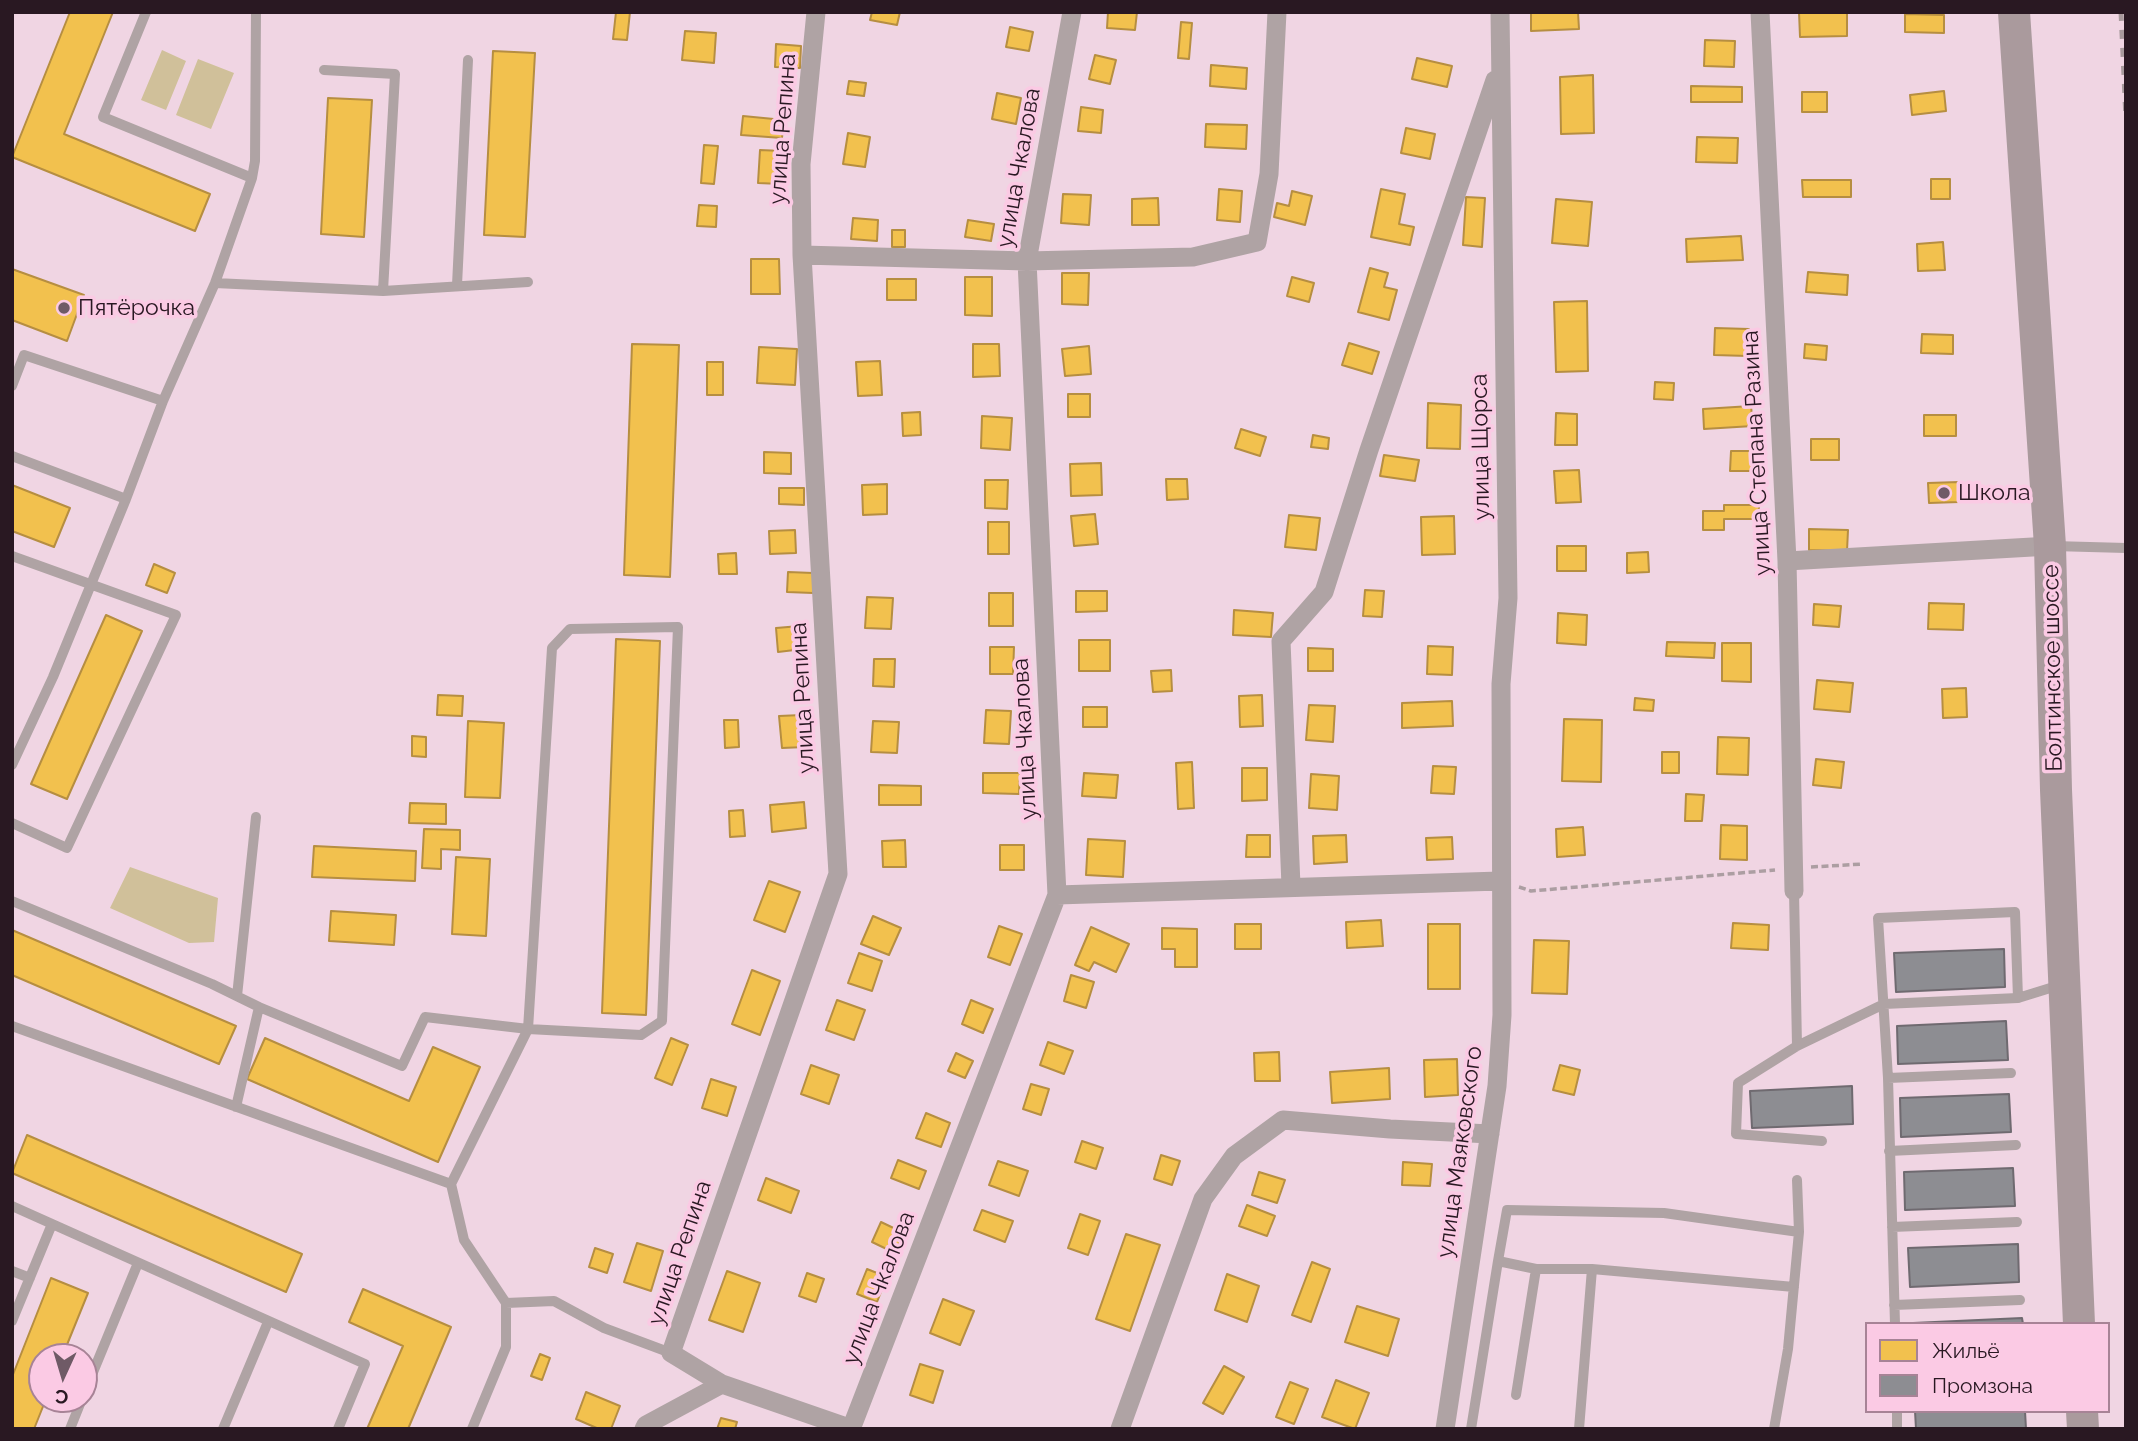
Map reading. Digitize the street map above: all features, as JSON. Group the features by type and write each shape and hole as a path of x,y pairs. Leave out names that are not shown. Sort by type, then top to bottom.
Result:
{"main road":[{"name":"Болтинское шоссе","path":"2014,12 2050,546 2056,790 2079,1322"}],"street":[{"name":"улица Репина","path":"671,1353 838,874 802,255 801,164 816,12"},
{"name":"улица Чкалова","path":"851,1429 1057,895 1027,261 1072,12"},
{"path":"802,255 1027,261 1193,257 1257,242 1269,174 1277,12"},
{"name":"улица Щорса","path":"1500,12 1508,598 1501,684 1500,881"},
{"name":"улица Степана Разина","path":"1759,12 1787,561 1794,891"},
{"path":"1290,886 1281,641 1324,592 1369,450 1500,66"},
{"path":"1787,561 2050,546"},
{"path":"1057,895 1500,881"},
{"name":"улица Маяковского","path":"1445,1429 1497,1086 1502,1015 1500,881"},
{"path":"1120,1429 1203,1199 1234,1156 1283,1120 1490,1135"},
{"path":"671,1353 722,1384 851,1429"},
{"path":"644,1429 646,1425 722,1384"}],"lane":[{"path":"146,12 103,117 252,178"},
{"path":"12,765 53,677 163,401 215,283 252,178 256,12"},
{"path":"457,285 468,60"},
{"path":"324,71 395,74 383,291"},
{"path":"215,283 383,291 528,282"},
{"path":"12,386 24,355 163,401"},
{"path":"12,456 126,499"},
{"path":"2050,546 2126,548"},
{"path":"12,556 176,615 67,848 12,823"},
{"path":"12,901 402,1066 425,1017 528,1029 641,1035 662,1021 678,627 570,629 552,648 528,1029 451,1184 464,1240 506,1303 506,1347 472,1429"},
{"path":"237,996 256,817"},
{"path":"1794,891 1797,1045"},
{"path":"1895,1322 1888,1078 1878,918 2015,912 2018,998"},
{"path":"1822,1141 1736,1134 1738,1083 1797,1045 1884,1004 2018,998 2064,983"},
{"path":"236,1107 259,1007"},
{"path":"12,1026 451,1184"},
{"path":"1888,1078 2011,1073"},
{"path":"1889,1151 2016,1145"},
{"path":"1774,1429 1788,1349 1794,1287 1799,1232 1797,1180"},
{"path":"12,1206 365,1364 338,1429"},
{"path":"1471,1429 1507,1210 1664,1213 1799,1232"},
{"path":"1892,1227 2017,1222"},
{"path":"12,1321 52,1224"},
{"path":"1498,1261 1536,1269 1592,1269 1794,1287"},
{"path":"98,1360 138,1263"},
{"path":"1516,1395 1536,1269"},
{"path":"1579,1429 1592,1269"},
{"path":"12,1271 30,1278"},
{"path":"1894,1305 2020,1300"},
{"path":"506,1303 554,1301 604,1328 671,1353"},
{"path":"223,1429 268,1322"}],"path":[{"path":"1500,881 1531,891 1863,864"}],"shaded area":[{"path":"162,50 186,61 166,110 141,100"},
{"path":"198,59 234,73 211,129 176,115"},
{"path":"130,867 218,898 214,942 189,943 110,908"}],"building: Жильё":[{"path":"70,12 113,12 64,134 210,194 195,231 12,157"},
{"path":"616,12 630,12 627,40 613,39"},
{"path":"872,12 900,12 897,25 870,20"},
{"path":"1108,12 1137,12 1135,30 1107,28"},
{"path":"1531,12 1578,12 1579,29 1531,31"},
{"path":"1799,12 1847,12 1847,36 1800,37"},
{"path":"1905,14 1944,15 1944,33 1905,32"},
{"path":"1181,22 1192,23 1189,59 1178,58"},
{"path":"1010,27 1033,32 1029,51 1006,47"},
{"path":"685,31 716,33 714,63 682,60"},
{"path":"1705,40 1735,41 1734,67 1704,66"},
{"path":"776,44 801,46 800,68 775,67"},
{"path":"493,51 535,53 525,237 484,235"},
{"path":"1095,55 1116,60 1110,84 1089,79"},
{"path":"1417,58 1452,66 1447,87 1412,79"},
{"path":"1211,65 1247,68 1246,89 1210,86"},
{"path":"1593,75 1594,133 1561,134 1560,77"},
{"path":"849,81 866,83 864,96 847,94"},
{"path":"1691,86 1742,87 1742,102 1691,102"},
{"path":"1944,91 1946,111 1912,115 1910,95"},
{"path":"1802,92 1827,92 1827,112 1802,112"},
{"path":"997,93 1021,98 1016,124 992,119"},
{"path":"328,98 372,100 364,237 321,234"},
{"path":"1081,107 1103,110 1101,133 1078,131"},
{"path":"743,116 784,120 782,138 741,135"},
{"path":"1206,124 1247,125 1246,149 1205,147"},
{"path":"1406,128 1435,134 1430,159 1401,153"},
{"path":"848,133 870,137 865,167 843,164"},
{"path":"1697,137 1738,138 1737,163 1696,162"},
{"path":"704,145 718,146 714,184 701,183"},
{"path":"760,150 782,151 781,184 758,183"},
{"path":"1931,179 1950,179 1950,199 1931,199"},
{"path":"1802,180 1851,180 1851,197 1803,197"},
{"path":"1219,189 1242,191 1240,222 1217,220"},
{"path":"1381,189 1405,194 1399,224 1414,227 1410,245 1371,237"},
{"path":"1292,191 1312,196 1305,225 1274,217 1277,203 1289,206"},
{"path":"1063,194 1091,195 1089,225 1061,223"},
{"path":"1466,197 1485,198 1482,247 1463,245"},
{"path":"1158,198 1159,225 1132,225 1132,199"},
{"path":"1556,199 1592,202 1588,246 1552,243"},
{"path":"699,205 717,206 716,227 697,226"},
{"path":"853,218 878,220 877,241 851,239"},
{"path":"968,220 994,224 991,241 965,237"},
{"path":"892,230 905,230 905,247 892,247"},
{"path":"1741,236 1743,260 1687,262 1686,239"},
{"path":"1943,242 1945,270 1918,271 1917,244"},
{"path":"751,259 779,259 780,294 751,294"},
{"path":"1370,268 1388,273 1384,287 1397,290 1389,320 1358,312"},
{"path":"12,269 84,295 67,341 12,320"},
{"path":"1808,272 1848,275 1847,295 1806,292"},
{"path":"1062,273 1089,273 1088,305 1062,304"},
{"path":"965,277 992,277 992,316 965,315"},
{"path":"1292,277 1314,283 1309,302 1287,296"},
{"path":"887,279 916,279 916,300 887,300"},
{"path":"1587,301 1588,371 1556,372 1554,302"},
{"path":"1715,328 1749,329 1748,356 1714,355"},
{"path":"1922,334 1953,335 1953,354 1921,353"},
{"path":"1349,343 1379,352 1372,374 1342,365"},
{"path":"632,344 679,345 670,577 624,575"},
{"path":"973,344 999,344 1000,376 973,377"},
{"path":"1805,344 1827,346 1826,360 1804,358"},
{"path":"1089,346 1091,374 1065,376 1062,349"},
{"path":"759,347 797,349 795,385 757,383"},
{"path":"880,361 882,395 858,396 856,362"},
{"path":"707,362 723,362 723,395 707,395"},
{"path":"1655,382 1674,383 1673,400 1654,399"},
{"path":"1068,394 1090,394 1090,417 1068,417"},
{"path":"1428,403 1461,405 1460,449 1427,448"},
{"path":"1751,406 1753,426 1704,429 1703,409"},
{"path":"920,412 921,435 903,436 902,413"},
{"path":"1556,413 1577,414 1577,445 1555,445"},
{"path":"1924,415 1956,415 1956,436 1924,436"},
{"path":"982,416 1012,418 1010,450 981,448"},
{"path":"1241,429 1266,437 1260,456 1235,448"},
{"path":"1313,435 1329,438 1328,449 1311,447"},
{"path":"1811,439 1839,439 1839,460 1811,460"},
{"path":"1731,451 1755,451 1755,471 1730,471"},
{"path":"764,452 791,453 791,474 764,473"},
{"path":"1384,455 1419,460 1415,481 1380,476"},
{"path":"1101,463 1102,495 1071,496 1070,464"},
{"path":"1579,470 1581,502 1556,503 1554,471"},
{"path":"1166,479 1187,479 1188,499 1167,500"},
{"path":"985,480 1008,480 1007,509 985,508"},
{"name":"Школа","path":"1959,482 1959,502 1929,503 1928,483"},
{"path":"887,484 887,514 863,515 862,485"},
{"path":"12,485 70,508 54,547 12,531"},
{"path":"779,488 804,488 804,505 779,504"},
{"path":"1724,505 1759,505 1759,519 1724,519 1724,530 1703,530 1703,511 1724,511"},
{"path":"1095,514 1098,544 1074,546 1071,516"},
{"path":"1289,515 1320,518 1316,550 1285,547"},
{"path":"1454,516 1455,554 1422,555 1421,517"},
{"path":"988,522 1009,522 1009,554 988,554"},
{"path":"1809,529 1848,530 1847,551 1809,550"},
{"path":"795,530 796,553 770,554 769,531"},
{"path":"1557,546 1586,546 1586,571 1557,571"},
{"path":"1648,552 1649,572 1627,573 1627,553"},
{"path":"736,553 737,574 719,574 718,554"},
{"path":"154,564 175,573 167,593 146,585"},
{"path":"788,572 813,573 813,593 787,592"},
{"path":"1365,590 1384,591 1382,617 1363,616"},
{"path":"1076,591 1107,591 1107,611 1076,612"},
{"path":"989,593 1013,593 1013,626 989,626"},
{"path":"867,597 893,598 891,629 865,628"},
{"path":"1929,603 1964,604 1963,630 1928,629"},
{"path":"1814,604 1841,606 1839,627 1813,625"},
{"path":"1234,610 1273,613 1271,637 1233,635"},
{"path":"1558,613 1587,615 1586,645 1557,643"},
{"path":"106,615 142,631 67,799 31,784"},
{"path":"800,626 803,649 778,652 776,628"},
{"path":"616,639 660,641 646,1015 602,1013"},
{"path":"1079,640 1110,640 1110,671 1079,671"},
{"path":"1667,642 1715,643 1714,658 1666,656"},
{"path":"1722,643 1751,643 1751,682 1722,681"},
{"path":"1428,646 1453,647 1452,675 1427,674"},
{"path":"990,647 1014,647 1013,674 990,674"},
{"path":"1308,648 1333,649 1333,671 1308,671"},
{"path":"874,659 895,659 894,687 873,686"},
{"path":"1171,670 1172,691 1153,692 1151,671"},
{"path":"1817,680 1853,683 1850,712 1814,709"},
{"path":"1966,688 1967,717 1943,718 1942,689"},
{"path":"438,695 463,696 462,716 437,715"},
{"path":"1262,695 1263,726 1240,727 1239,696"},
{"path":"1635,698 1654,700 1653,711 1634,710"},
{"path":"1452,701 1453,726 1402,728 1402,703"},
{"path":"1309,705 1335,706 1333,742 1306,740"},
{"path":"1083,707 1107,707 1107,727 1083,727"},
{"path":"986,710 1011,711 1009,744 984,743"},
{"path":"802,715 805,747 782,748 779,716"},
{"path":"1564,719 1602,720 1601,782 1562,781"},
{"path":"724,720 738,720 739,747 725,748"},
{"path":"468,721 504,723 500,798 465,797"},
{"path":"873,721 899,722 897,753 871,752"},
{"path":"412,736 426,737 426,757 412,756"},
{"path":"1718,737 1749,738 1748,775 1717,774"},
{"path":"1662,752 1679,752 1679,773 1662,773"},
{"path":"1816,759 1844,762 1841,788 1813,785"},
{"path":"1192,762 1194,808 1178,809 1176,763"},
{"path":"1433,766 1456,767 1454,794 1431,793"},
{"path":"1242,768 1267,768 1267,800 1242,801"},
{"path":"983,773 1020,773 1019,794 983,793"},
{"path":"1084,773 1118,775 1116,798 1082,796"},
{"path":"1311,774 1339,776 1337,810 1309,808"},
{"path":"879,785 921,786 921,805 879,805"},
{"path":"1686,794 1704,795 1702,821 1685,821"},
{"path":"804,802 806,828 772,832 770,805"},
{"path":"410,803 446,804 446,824 409,823"},
{"path":"743,810 745,836 730,837 729,811"},
{"path":"1721,825 1747,826 1747,860 1720,859"},
{"path":"1583,827 1585,855 1557,857 1556,829"},
{"path":"424,829 460,830 460,850 441,849 441,869 422,868"},
{"path":"1247,835 1270,835 1270,857 1246,857"},
{"path":"1346,835 1347,862 1314,864 1313,836"},
{"path":"1452,837 1453,859 1427,860 1426,838"},
{"path":"1088,839 1125,841 1123,877 1086,875"},
{"path":"905,840 906,867 883,867 882,841"},
{"path":"1000,845 1024,845 1024,870 1000,870"},
{"path":"314,846 416,851 415,881 312,877"},
{"path":"456,857 490,859 486,936 452,934"},
{"path":"769,881 800,892 785,932 754,920"},
{"path":"331,911 396,915 394,945 329,941"},
{"path":"873,916 901,928 889,955 861,944"},
{"path":"1381,920 1383,946 1347,948 1346,922"},
{"path":"1733,923 1769,925 1768,950 1731,948"},
{"path":"1235,924 1261,924 1261,949 1235,949"},
{"path":"1428,924 1460,924 1460,989 1428,989"},
{"path":"999,926 1022,934 1010,965 988,957"},
{"path":"1091,927 1129,944 1116,972 1094,962 1089,971 1075,965"},
{"path":"1162,928 1197,929 1197,967 1175,967 1175,949 1162,949"},
{"path":"12,930 236,1026 219,1064 12,975"},
{"path":"1534,940 1569,941 1567,994 1532,993"},
{"path":"859,953 882,961 872,991 848,983"},
{"path":"752,970 780,981 760,1035 732,1024"},
{"path":"1071,975 1094,982 1086,1008 1064,1001"},
{"path":"837,1000 865,1010 854,1040 826,1030"},
{"path":"971,1000 993,1009 983,1033 962,1024"},
{"path":"265,1038 409,1101 433,1047 480,1067 438,1162 247,1079"},
{"path":"671,1038 688,1045 672,1085 655,1078"},
{"path":"1048,1042 1073,1051 1064,1074 1040,1065"},
{"path":"1279,1052 1280,1081 1255,1081 1254,1053"},
{"path":"956,1053 973,1061 965,1078 948,1071"},
{"path":"1457,1059 1458,1095 1425,1097 1424,1060"},
{"path":"811,1065 839,1075 829,1104 801,1094"},
{"path":"1560,1065 1580,1070 1574,1095 1553,1090"},
{"path":"1389,1068 1390,1099 1332,1103 1330,1072"},
{"path":"711,1079 736,1087 727,1116 702,1108"},
{"path":"1031,1084 1049,1089 1041,1115 1023,1109"},
{"path":"926,1113 950,1123 941,1147 916,1138"},
{"path":"27,1135 302,1254 286,1292 12,1173"},
{"path":"1082,1141 1103,1148 1096,1169 1075,1162"},
{"path":"1161,1155 1180,1161 1172,1185 1154,1179"},
{"path":"898,1160 926,1171 919,1189 891,1178"},
{"path":"998,1161 1028,1171 1019,1196 989,1185"},
{"path":"1403,1162 1432,1164 1430,1186 1402,1185"},
{"path":"1259,1172 1285,1180 1277,1203 1252,1195"},
{"path":"766,1178 799,1191 791,1213 758,1200"},
{"path":"1247,1205 1275,1216 1267,1236 1239,1226"},
{"path":"982,1210 1013,1221 1005,1242 974,1230"},
{"path":"1080,1214 1100,1221 1088,1255 1068,1248"},
{"path":"881,1222 904,1233 895,1253 872,1242"},
{"path":"1126,1234 1160,1245 1130,1331 1096,1319"},
{"path":"637,1243 663,1251 651,1291 624,1282"},
{"path":"595,1248 613,1254 607,1273 589,1267"},
{"path":"1312,1262 1330,1269 1311,1322 1292,1315"},
{"path":"867,1269 887,1277 877,1302 857,1294"},
{"path":"727,1271 760,1283 743,1332 709,1320"},
{"path":"807,1273 824,1279 816,1302 799,1296"},
{"path":"1227,1274 1259,1286 1247,1322 1215,1310"},
{"path":"51,1278 88,1293 68,1343 28,1343 28,1413 40,1413 34,1429 12,1429 12,1377"},
{"path":"363,1289 451,1327 408,1429 367,1429 403,1346 349,1322"},
{"path":"943,1299 974,1311 960,1345 930,1333"},
{"path":"1357,1306 1399,1319 1388,1356 1345,1342"},
{"path":"540,1354 550,1358 542,1380 531,1376"},
{"path":"920,1364 943,1371 933,1403 910,1395"},
{"path":"1224,1366 1244,1377 1223,1414 1203,1403"},
{"path":"1336,1380 1369,1393 1355,1429 1322,1417"},
{"path":"1290,1382 1308,1389 1294,1424 1276,1417"},
{"path":"586,1392 620,1406 611,1429 599,1429 576,1419"},
{"path":"721,1418 737,1422 735,1429 717,1429"}],"building: Промзона":[{"path":"2004,949 2005,987 1896,992 1894,953"},
{"path":"2006,1021 2008,1060 1898,1064 1897,1026"},
{"path":"1852,1086 1853,1124 1752,1128 1750,1091"},
{"path":"2009,1094 2011,1132 1901,1137 1900,1098"},
{"path":"2013,1168 2015,1206 1905,1210 1904,1172"},
{"path":"2018,1244 2019,1282 1910,1287 1908,1248"},
{"path":"2022,1318 2023,1322 1935,1322"},
{"path":"1915,1413 2025,1413 2026,1429 1916,1429"}],"railway":[{"path":"2121,12 2126,119"}],"place":[{"name":"Пятёрочка","path":"64,308"},
{"name":"Школа","path":"1944,493"}]}
